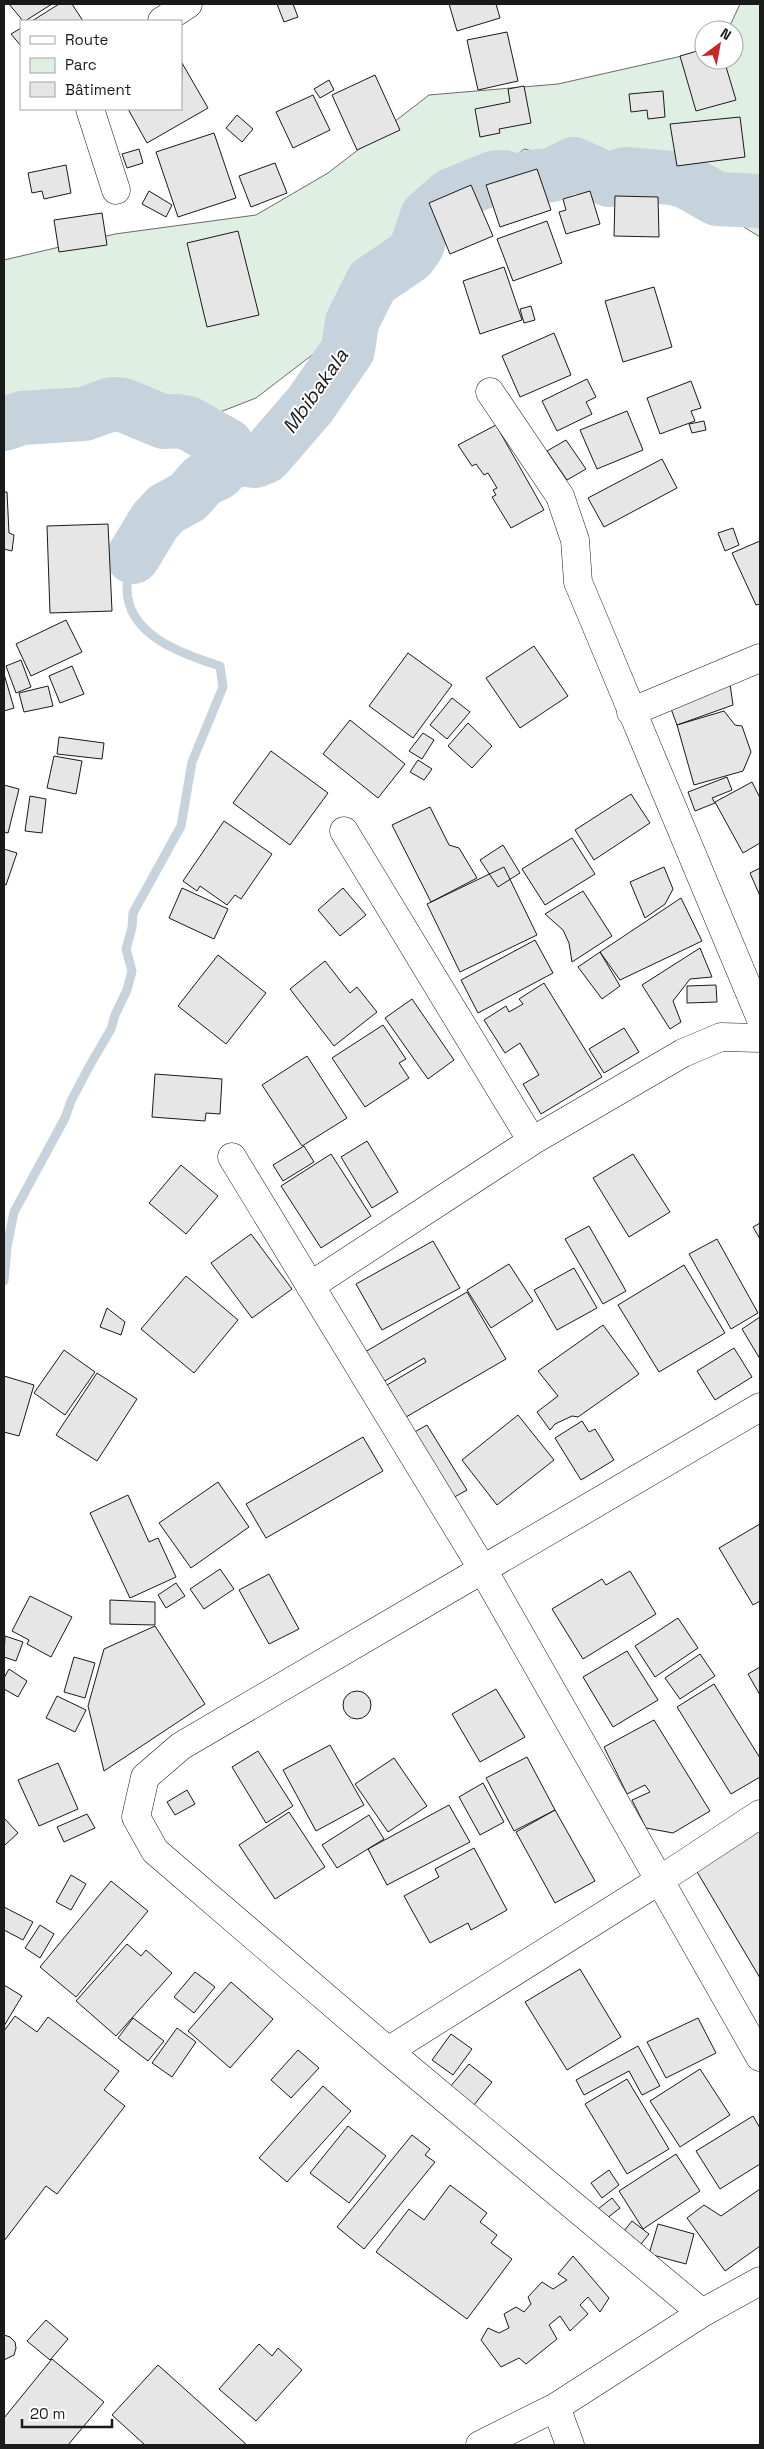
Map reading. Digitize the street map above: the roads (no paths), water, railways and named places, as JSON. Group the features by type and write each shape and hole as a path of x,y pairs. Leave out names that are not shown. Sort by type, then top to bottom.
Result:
{"street":[{"path":"164,20 188,4"},
{"path":"90,110 116,190"},
{"path":"490,392 560,496 575,540 578,582 760,1017"},
{"path":"632,712 760,658"},
{"path":"344,831 532,1141"},
{"path":"310,1286 532,1141 684,1053 720,1037 760,1038"},
{"path":"232,1157 482,1568 760,2057"},
{"path":"702,2313 388,2051 155,1851 136,1817 145,1777 181,1746 760,1406"},
{"path":"388,2051 660,1880 760,1814"},
{"path":"480,2445 556,2407 702,2313 760,2281"},
{"path":"556,2407 570,2445"}],"waterway":[{"name":"Mbibakala","path":"4,424 22,418 84,414 112,404 123,405 164,422 188,423 227,445 231,453 239,459 255,461 265,457 310,405 348,350 352,322 372,282 410,256 417,246 427,216 451,195 493,178 504,177 513,183 530,177 552,175 574,164 609,180 625,174 672,178 687,182 717,199 760,201"},
{"path":"133,557 155,521 166,509 188,497 203,480 217,474 228,463 239,459"},
{"path":"4,1281 7,1247 14,1212 65,1118 71,1101 90,1065 111,1029 115,1015 127,990 132,971 126,949 132,928 133,913 181,826 192,762 223,687 220,666 189,655 159,640 146,630 136,618 129,604 127,587 129,568 133,557"}]}
